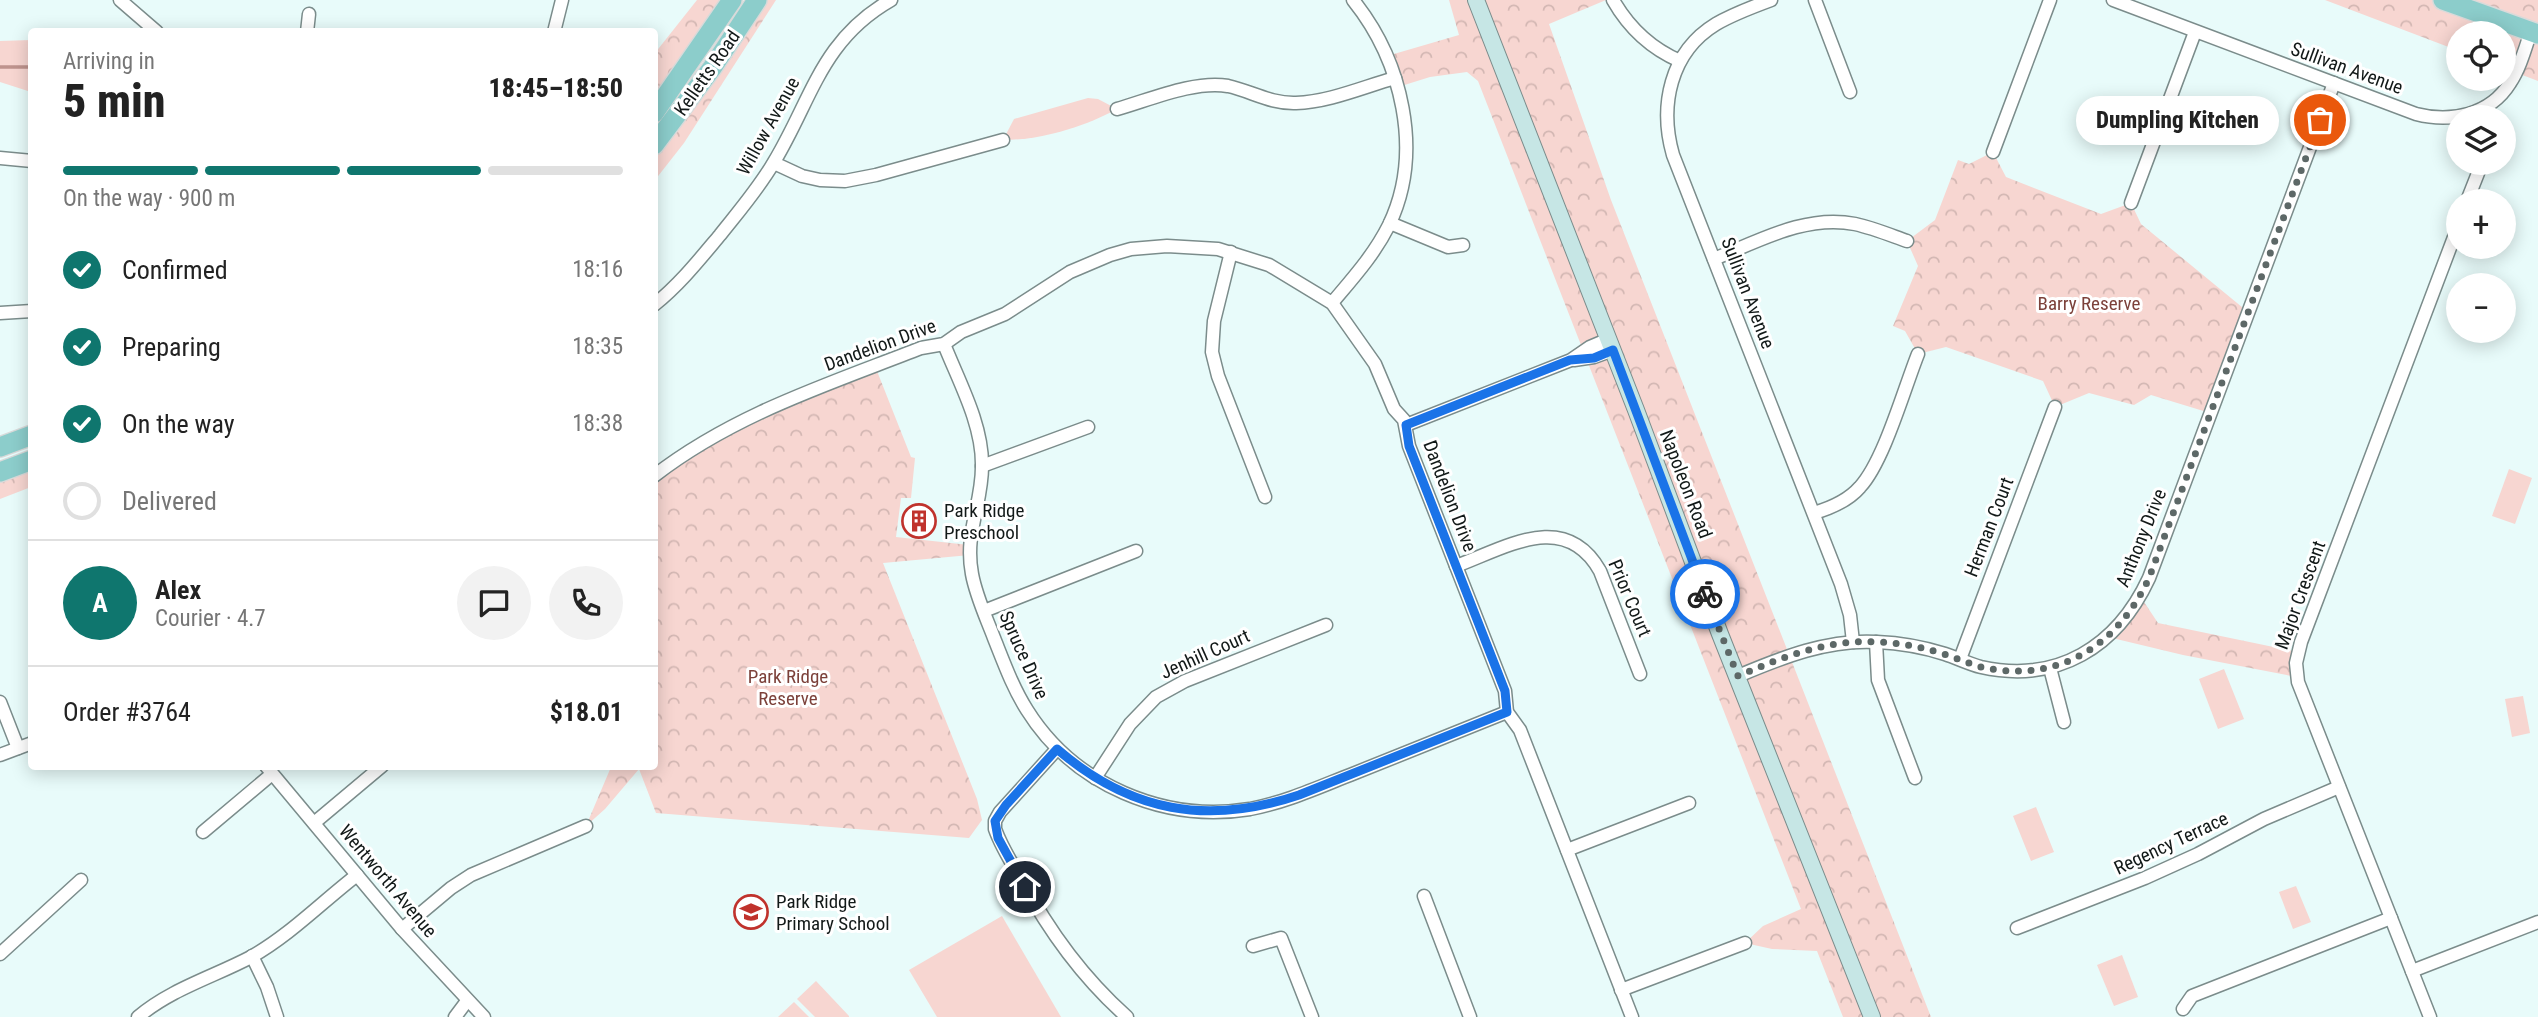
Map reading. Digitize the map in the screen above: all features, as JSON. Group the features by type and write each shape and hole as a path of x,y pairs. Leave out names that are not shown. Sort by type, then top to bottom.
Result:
{"main road":[{"name":"Kelletts Road","path":"658,107 732,0"},
{"name":"Kelletts Road","path":"658,140 712,68 757,0"},
{"path":"2443,0 2534,33"},
{"name":"Napoleon Road","path":"1477,1 1611,344 1720,634 1872,1017"},
{"path":"0,447 28,436"},
{"path":"0,472 28,462"}],"street":[{"path":"121,0 152,28"},
{"path":"555,28 562,0"},
{"name":"Willow Avenue","path":"658,301 687,275 774,163 830,55 855,26 891,0"},
{"path":"1332,303 1364,266 1390,223 1405,160 1405,124 1395,78 1376,30 1353,0"},
{"path":"1613,0 1639,35 1661,52 1679,61"},
{"name":"Sullivan Avenue","path":"1771,0 1727,18 1707,30 1679,61 1668,95 1668,135 1846,600 1853,642"},
{"path":"1815,0 1850,92"},
{"path":"1993,152 2050,0"},
{"name":"Sullivan Avenue","path":"2113,0 2425,117 2446,117"},
{"path":"307,28 309,14"},
{"path":"2131,203 2195,32"},
{"name":"Sullivan Avenue","path":"2490,105 2510,83 2534,33"},
{"path":"1117,108 1186,89 1213,86 1236,89 1278,102 1306,103 1395,78"},
{"name":"Anthony Drive","path":"1738,676 1801,652 1853,642 1915,646 1976,666 2002,670 2050,668 2082,655 2101,643 2122,623 2140,596 2156,559 2334,83"},
{"path":"774,163 802,176 845,181 876,176 1003,140"},
{"path":"0,158 28,161"},
{"path":"1714,259 1788,229 1819,222 1853,224 1907,241"},
{"path":"1390,223 1448,247 1463,245"},
{"name":"Dandelion Drive","path":"658,472 702,442 750,416 921,348 944,344 961,332 1005,314 1070,272 1110,255 1131,249 1205,247 1231,252 1276,268 1332,303 1367,350 1394,409 1406,425 1409,446 1505,691 1507,712 1520,730 1632,1017"},
{"path":"1231,252 1214,321 1212,352 1217,376 1265,498"},
{"name":"Major Crescent","path":"2430,1017 2297,677 2298,650 2446,258"},
{"path":"0,313 28,311"},
{"name":"Spruce Drive","path":"944,344 976,426 982,466 969,547 971,572 984,611 1022,702 1057,749 1095,778 1136,798 1177,809 1223,812 1252,808 1299,795 1507,712"},
{"path":"1406,425 1570,360 1590,347 1611,344"},
{"path":"1814,513 1849,498 1873,470 1918,354"},
{"name":"Herman Court","path":"1960,659 2055,407"},
{"path":"982,466 1088,427"},
{"name":"Prior Court","path":"1456,566 1534,537 1562,538 1578,545 1600,571 1640,674"},
{"path":"984,611 1136,551"},
{"name":"Jenhill Court","path":"1095,778 1130,724 1156,697 1185,681 1326,625"},
{"path":"1876,642 1878,680 1915,778"},
{"path":"2050,668 2064,722"},
{"path":"0,702 18,748"},
{"path":"0,755 28,744"},
{"path":"1057,749 989,821 1056,939 1087,978 1127,1017"},
{"path":"203,832 269,770"},
{"name":"Wentworth Avenue","path":"269,770 402,929 467,1002 484,1017"},
{"path":"314,823 377,770"},
{"name":"Regency Terrace","path":"2017,928 2164,870 2275,814 2339,787"},
{"path":"1567,850 1689,803"},
{"path":"402,929 471,875 586,826"},
{"path":"138,1017 181,988 252,956 288,932 357,875"},
{"path":"0,954 81,880"},
{"path":"1424,897 1470,1017"},
{"path":"2183,1009 2192,996 2391,918"},
{"path":"2412,971 2538,922"},
{"path":"1253,946 1281,938 1312,1017"},
{"path":"1621,990 1745,943"},
{"path":"252,956 267,987 277,1017"},
{"path":"455,1017 467,1002"}],"green space":[{"path":"697,0 732,0 658,109 658,49"},
{"path":"757,0 776,0 684,143 658,176 658,141"},
{"path":"1449,0 1606,0 1549,24 1611,200 1931,1017 1843,1017 1817,951 1772,949 1745,943 1763,926 1801,909 1478,81 1467,72 1430,77 1398,87 1387,56 1459,35"},
{"path":"2325,0 2538,0 2538,81 2516,73 2516,21 2446,21 2446,46"},
{"path":"28,40 28,91 0,82 0,41"},
{"path":"1088,98 1098,99 1117,109 1062,131 1032,138 1003,140 1014,119"},
{"name":"Barry Reserve","path":"1993,152 2006,177 2101,214 2131,203 2141,224 2248,312 2210,413 2151,395 2134,405 2089,393 2055,407 2043,381 1946,347 1918,354 1905,331 1893,326 1918,266 1907,241 1935,220 1958,160 1969,164"},
{"name":"Park Ridge Reserve","path":"875,366 911,457 915,458 911,498 901,498 896,537 969,545 970,555 883,563 977,799 982,820 969,838 656,813 639,770 658,770 658,474 684,453"},
{"path":"28,461 28,488 0,499 0,472"},
{"path":"2509,469 2532,478 2515,524 2492,516"},
{"path":"2140,596 2158,623 2298,652 2297,677 2108,637"},
{"path":"2224,669 2244,719 2218,729 2199,679"},
{"path":"2523,696 2530,733 2512,737 2505,699"},
{"name":"Park Ridge Reserve","path":"610,770 638,770 605,809 586,826"},
{"path":"2036,807 2054,852 2031,861 2013,816"},
{"path":"2296,886 2311,922 2293,929 2279,892"},
{"path":"1002,916 1061,1017 937,1017 909,970"},
{"path":"2122,955 2138,997 2114,1006 2097,965"},
{"path":"816,981 849,1017 815,1017 797,999"},
{"path":"794,1002 809,1017 778,1017"}],"waterway":[{"path":"0,67 28,67"}],"way so far":[{"path":"1705,594 1738,676 1801,652 1864,641 1915,646 1976,666 2011,671 2050,668 2072,660 2101,643 2128,615 2149,578 2320,120"}],"place":[{"name":"Dumpling Kitchen","path":"2320,120"},
{"name":"Park Ridge Preschool","path":"919,521"},
{"name":"Park Ridge Primary School","path":"751,912"}],"route":[{"path":"1025,887 998,838 995,821 1006,805 1057,749 1095,778 1136,798 1177,809 1237,811 1266,806 1299,795 1507,712 1505,691 1409,446 1406,425 1570,360 1594,358 1613,350 1705,594"}]}
